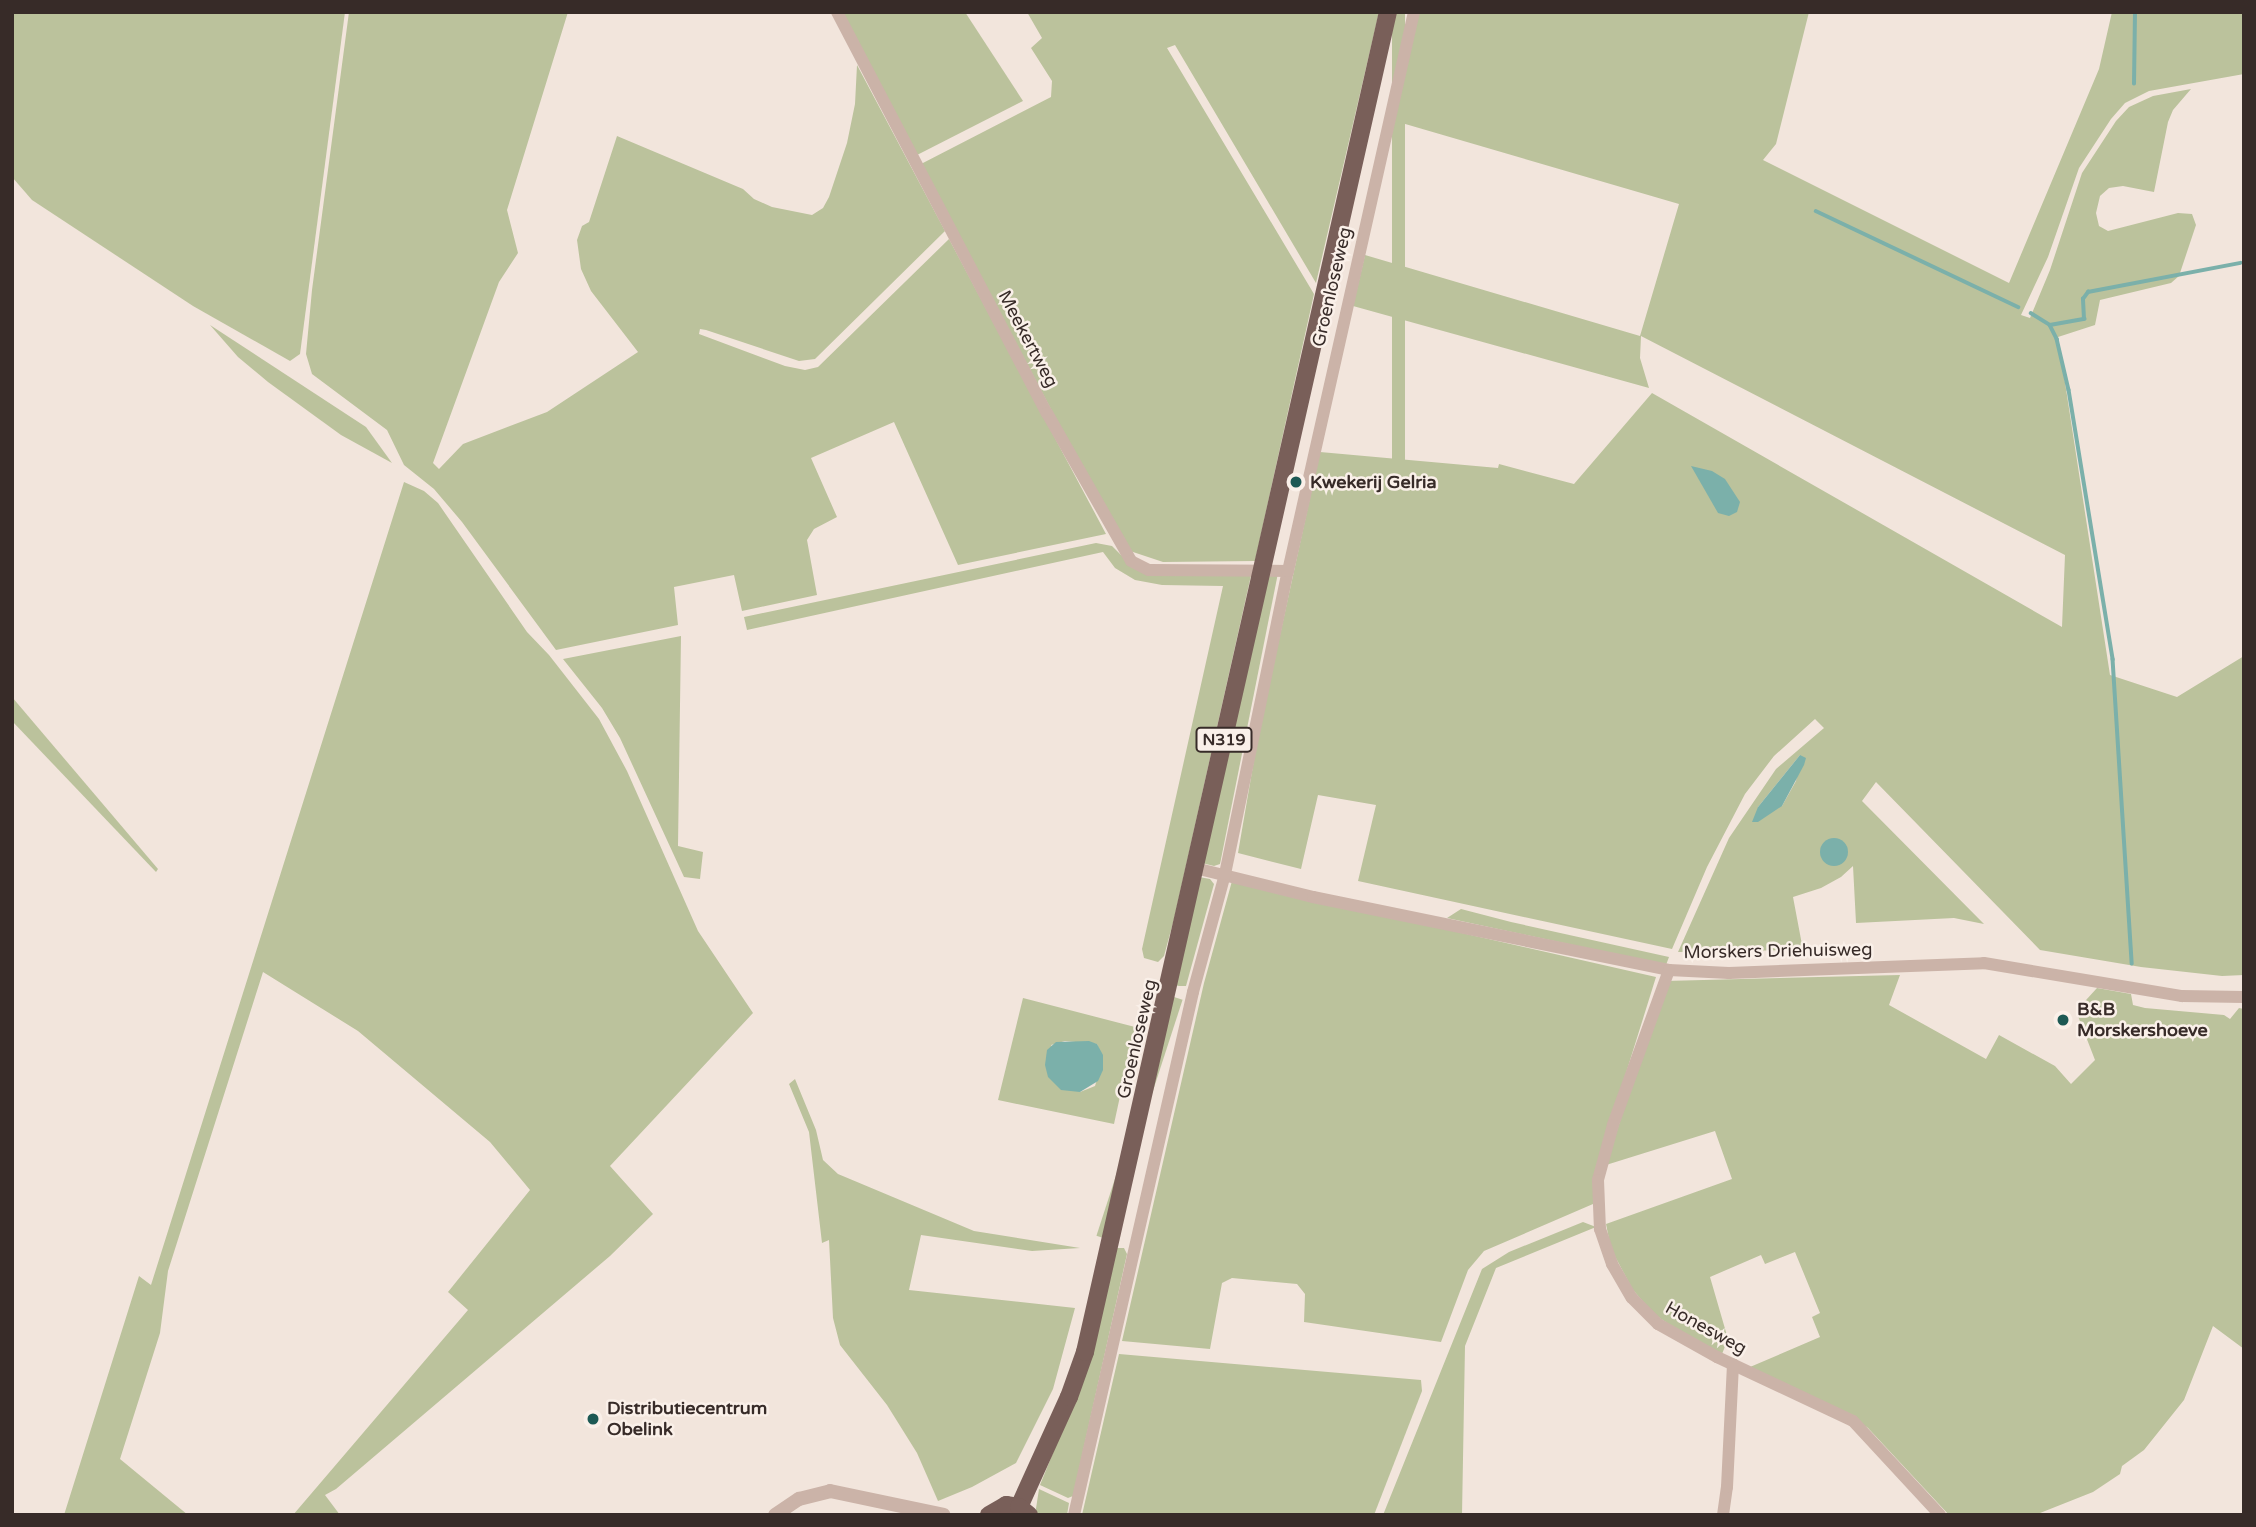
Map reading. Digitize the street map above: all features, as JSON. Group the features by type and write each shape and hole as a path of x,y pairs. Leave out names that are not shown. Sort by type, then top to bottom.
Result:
{"main road":[{"name":"Groenloseweg","path":"1024,1511 1085,1352 1388,12"},
{"name":"N319","path":"989,1515 1000,1506 1024,1511"}],"street":[{"name":"Meekertweg","path":"837,12 1047,413 1131,561 1149,570 1262,571"},
{"name":"Groenloseweg","path":"1074,1515 1190,1006 1225,874 1288,571 1414,12"},
{"path":"1262,571 1288,571"},
{"name":"Morskers Driehuisweg","path":"1195,868 1313,897 1669,970 1729,972 1984,963 2182,996 2244,996"},
{"name":"Honesweg","path":"1669,970 1604,1152 1598,1181 1600,1229 1612,1264 1642,1309 1658,1324 1853,1422 1940,1515"},
{"path":"1723,1515 1727,1488 1733,1364"},
{"path":"775,1515 799,1500 830,1492 944,1515"}],"green space":[{"path":"12,12 345,12 300,354 290,361 193,306 32,200 12,177"},
{"path":"349,12 568,12 507,210 518,253 499,282 433,463 439,469 463,444 547,412 638,352 591,291 581,269 577,240 582,226 589,222 617,136 743,189 754,199 772,207 812,215 823,208 829,197 847,143 855,104 857,65 945,231 815,359 799,361 706,330 700,329 699,334 785,366 805,370 818,367 949,239 1106,534 958,565 894,422 811,458 837,517 814,529 807,540 817,595 742,611 734,575 674,587 678,625 556,650 462,522 434,489 404,465 387,430 312,374 306,354 312,290"},
{"path":"841,12 965,12 1023,101 917,155"},
{"path":"1027,12 1379,12 1316,283 1175,45 1167,48 1314,294 1255,561 1163,562 1130,551 1088,479 921,164 1051,97 1052,81 1031,48 1042,38"},
{"path":"1392,12 1405,12 1405,575 1392,575"},
{"path":"1418,12 1809,12 1776,144 1763,160 2009,283 2099,69 2112,12 2244,12 2244,74 2149,91 2125,103 2111,119 2079,168 2048,257 2021,315 2030,318 2050,270 2082,173 2116,121 2129,107 2153,96 2191,89 2173,110 2168,122 2154,192 2123,186 2109,188 2100,196 2096,213 2099,226 2108,231 2178,213 2192,214 2196,225 2179,276 2171,283 2100,300 2095,325 2058,337 2110,675 2177,697 2244,656 2244,975 2222,976 2141,967 2040,950 1876,782 1862,801 1984,924 1954,918 1856,923 1853,866 1841,877 1821,888 1793,897 1803,950 1678,952 1729,838 1776,769 1824,728 1815,719 1774,756 1745,794 1707,867 1672,949 1358,881 1376,805 1318,795 1301,869 1238,853 1259,731 1320,452 1498,468 1499,464 1574,484 1652,393 2062,627 2065,555 1641,336 1640,358 1649,388 1353,306 1365,255 1640,336 1679,204 1395,121","holes":["1800,755 1796,781 1782,806 1758,807"]},
{"path":"210,325 366,427 392,463 341,435 268,382 238,357"},
{"path":"404,482 424,491 438,503 527,632 549,655 599,719 627,771 698,931 753,1013 610,1166 653,1214 610,1256 336,1489 325,1495 340,1515 293,1515 468,1310 448,1292 530,1190 490,1142 358,1031 263,972 168,1271 160,1333 120,1459 188,1515 64,1515 139,1276 151,1285"},
{"path":"1096,543 1112,546 1130,564 1252,571 1174,919 1164,956 1158,962 1144,958 1142,949 1223,586 1162,585 1135,580 1115,568 1103,552 747,630 744,617"},
{"path":"1265,571 1278,573 1220,864 1214,866 1202,863"},
{"path":"681,636 678,846 703,852 700,879 684,877 620,738 602,708 563,659"},
{"path":"12,697 158,869 156,872 12,721"},
{"path":"1199,877 1210,879 1214,884 1186,986 1179,986 1175,985"},
{"path":"1232,881 1656,977 1597,1166 1593,1204 1484,1251 1468,1270 1441,1342 1304,1322 1305,1294 1297,1284 1232,1278 1222,1283 1210,1349 1122,1341 1204,983"},
{"path":"1461,909 1669,957 1666,965 1447,918"},
{"path":"1900,975 1889,1005 1986,1059 1999,1035 2055,1066 2071,1084 2095,1060 2076,1011 2097,988 2131,994 2133,1005 2145,1008 2224,1015 2230,1019 2239,1008 2244,1009 2244,1349 2213,1326 2184,1400 2144,1450 2122,1466 2120,1474 2093,1492 2035,1515 1949,1515 1868,1428 1853,1417 1750,1367 1820,1337 1812,1317 1820,1313 1795,1252 1765,1264 1761,1255 1710,1277 1728,1339 1722,1354 1689,1338 1654,1314 1633,1290 1611,1249 1606,1224 1732,1179 1715,1131 1606,1165 1665,981"},
{"path":"1174,997 1183,1000 1105,1238 1096,1236"},
{"path":"1023,998 1135,1027 1114,1124 998,1100","holes":["1065,1041 1097,1044 1103,1060 1095,1086 1080,1092 1051,1045"]},
{"path":"795,1079 816,1130 823,1160 838,1174 974,1231 1080,1248 1032,1251 921,1235 909,1290 1075,1308 1053,1389 1016,1463 972,1487 938,1501 917,1453 887,1405 840,1345 833,1318 829,1240 822,1243 809,1132 789,1084"},
{"path":"1583,1222 1596,1227 1496,1268 1465,1346 1462,1515 1383,1515 1482,1269 1509,1252"},
{"path":"1116,1248 1124,1248 1127,1254 1073,1496 1068,1498 1040,1485 1082,1381"},
{"path":"1119,1354 1421,1380 1422,1391 1374,1515 1082,1515"},
{"path":"1039,1489 1069,1503 1067,1515 1035,1515"}],"water":[{"path":"1691,466 1712,471 1725,479 1740,502 1737,512 1729,516 1718,513"},
{"path":"1800,755 1806,758 1804,765 1782,806 1758,822 1752,822 1758,807"},
{"path":"1834,838 1844,842 1848,852 1844,862 1834,866 1824,862 1820,852 1824,842"},
{"path":"1089,1041 1097,1044 1103,1055 1103,1070 1098,1081 1080,1092 1061,1090 1048,1077 1045,1065 1047,1050 1056,1042"}],"waterway":[{"path":"2134,84 2135,12"},
{"path":"1816,211 2018,307"},
{"path":"2050,325 2084,319 2083,299 2088,292 2240,263"},
{"path":"2031,313 2050,325 2057,339 2069,390 2113,659 2132,963"}],"place":[{"name":"Kwekerij Gelria","path":"1296,482"},
{"name":"B&B Morskershoeve","path":"2063,1020"},
{"name":"Distributiecentrum Obelink","path":"593,1419"}]}
